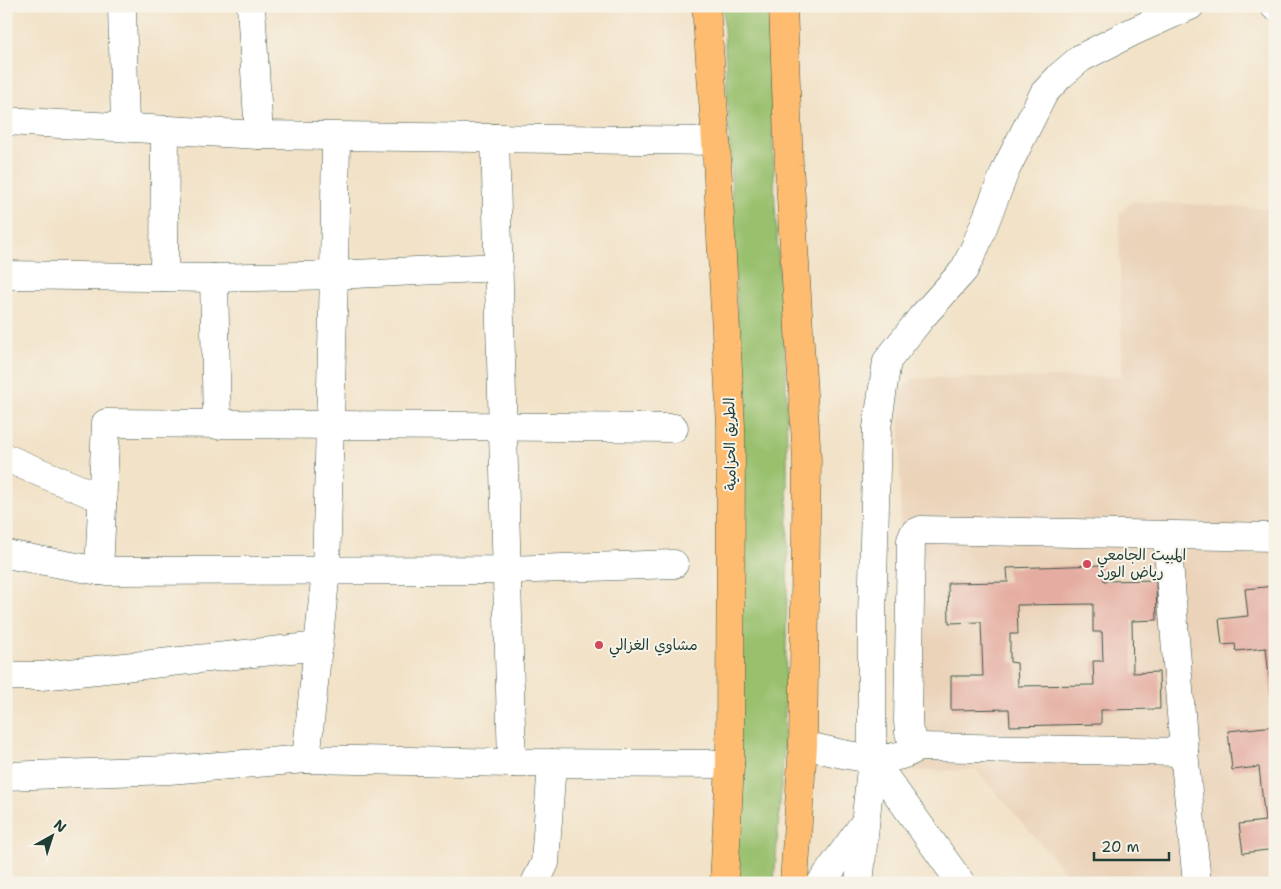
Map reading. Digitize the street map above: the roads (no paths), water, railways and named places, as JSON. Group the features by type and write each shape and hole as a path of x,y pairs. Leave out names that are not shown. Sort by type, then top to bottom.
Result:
{"highway":[{"name":"الطريق الحزامية","path":"706,6 716,141 731,427 730,764 724,883"},
{"path":"783,6 789,165 807,460 803,745 794,883"}],"street":[{"path":"122,6 125,127"},
{"path":"251,6 259,135"},
{"path":"859,883 872,759 872,619 877,428 887,362 921,318 964,270 1006,169 1044,93 1060,75 1081,58 1132,32 1190,6"},
{"path":"6,120 259,135 716,141"},
{"path":"164,277 165,130"},
{"path":"306,759 326,571 336,137"},
{"path":"495,138 512,763"},
{"path":"6,275 214,278 334,275 499,266"},
{"path":"214,278 218,425"},
{"path":"100,571 106,423 330,427 503,426 674,428"},
{"path":"6,458 103,499"},
{"path":"918,747 909,733 908,721 911,540 914,533 921,530 1167,536 1275,536"},
{"path":"1167,536 1184,752 1197,883"},
{"path":"6,554 100,571 507,570 674,564"},
{"path":"6,676 41,676 319,646"},
{"path":"803,745 872,759 907,755 918,747 1184,752"},
{"path":"6,776 169,770 306,759 512,763 730,764"},
{"path":"872,759 961,883"},
{"path":"535,883 545,863 552,763"},
{"path":"821,883 865,822"}],"place":[{"name":"المبيت الجامعي رياض الورد","path":"1087,564"},
{"name":"مشاوي الغزالي","path":"599,645"}]}
